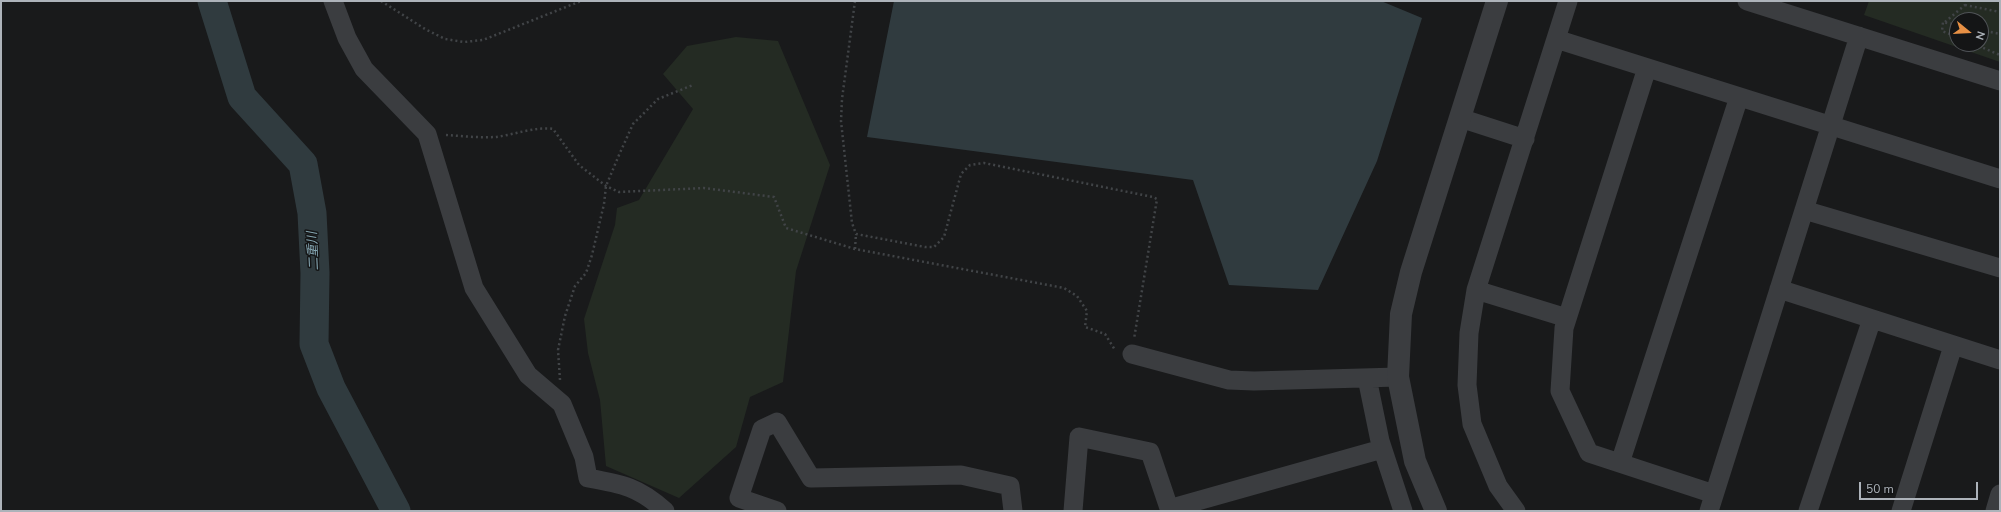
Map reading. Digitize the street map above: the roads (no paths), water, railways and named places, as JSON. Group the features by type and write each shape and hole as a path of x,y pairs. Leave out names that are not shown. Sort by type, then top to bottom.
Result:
{"street":[{"path":"334,1 347,38 364,69 427,134 474,288 528,375 562,404 584,457 588,478 621,484 649,496 665,511"},
{"path":"1436,511 1415,461 1398,377 1401,314 1411,272 1497,1"},
{"path":"1516,511 1498,486 1472,424 1467,385 1468,340 1476,290 1568,1"},
{"path":"1747,1 2000,81"},
{"path":"1647,68 1564,328 1560,391 1589,453 1620,463 1712,503 1859,36"},
{"path":"1556,39 2000,179"},
{"path":"1620,463 1739,97"},
{"path":"1460,118 1524,139"},
{"path":"1804,210 2000,268"},
{"path":"1779,289 2000,360"},
{"path":"1476,290 1567,318"},
{"path":"1808,511 1872,319"},
{"path":"1902,511 1953,346"},
{"path":"1132,354 1229,380 1254,381 1398,377"},
{"path":"1366,378 1382,450 1403,511"},
{"path":"777,511 739,498 762,429 777,422 811,478 961,475 1010,486 1013,511"},
{"path":"1073,511 1079,437 1150,452 1170,510 1382,450"},
{"path":"1995,511 2000,494"}],"waterway":[{"name":"二重川","path":"212,1 242,97 303,164 312,213 315,273 314,344 331,388 396,511"}]}
